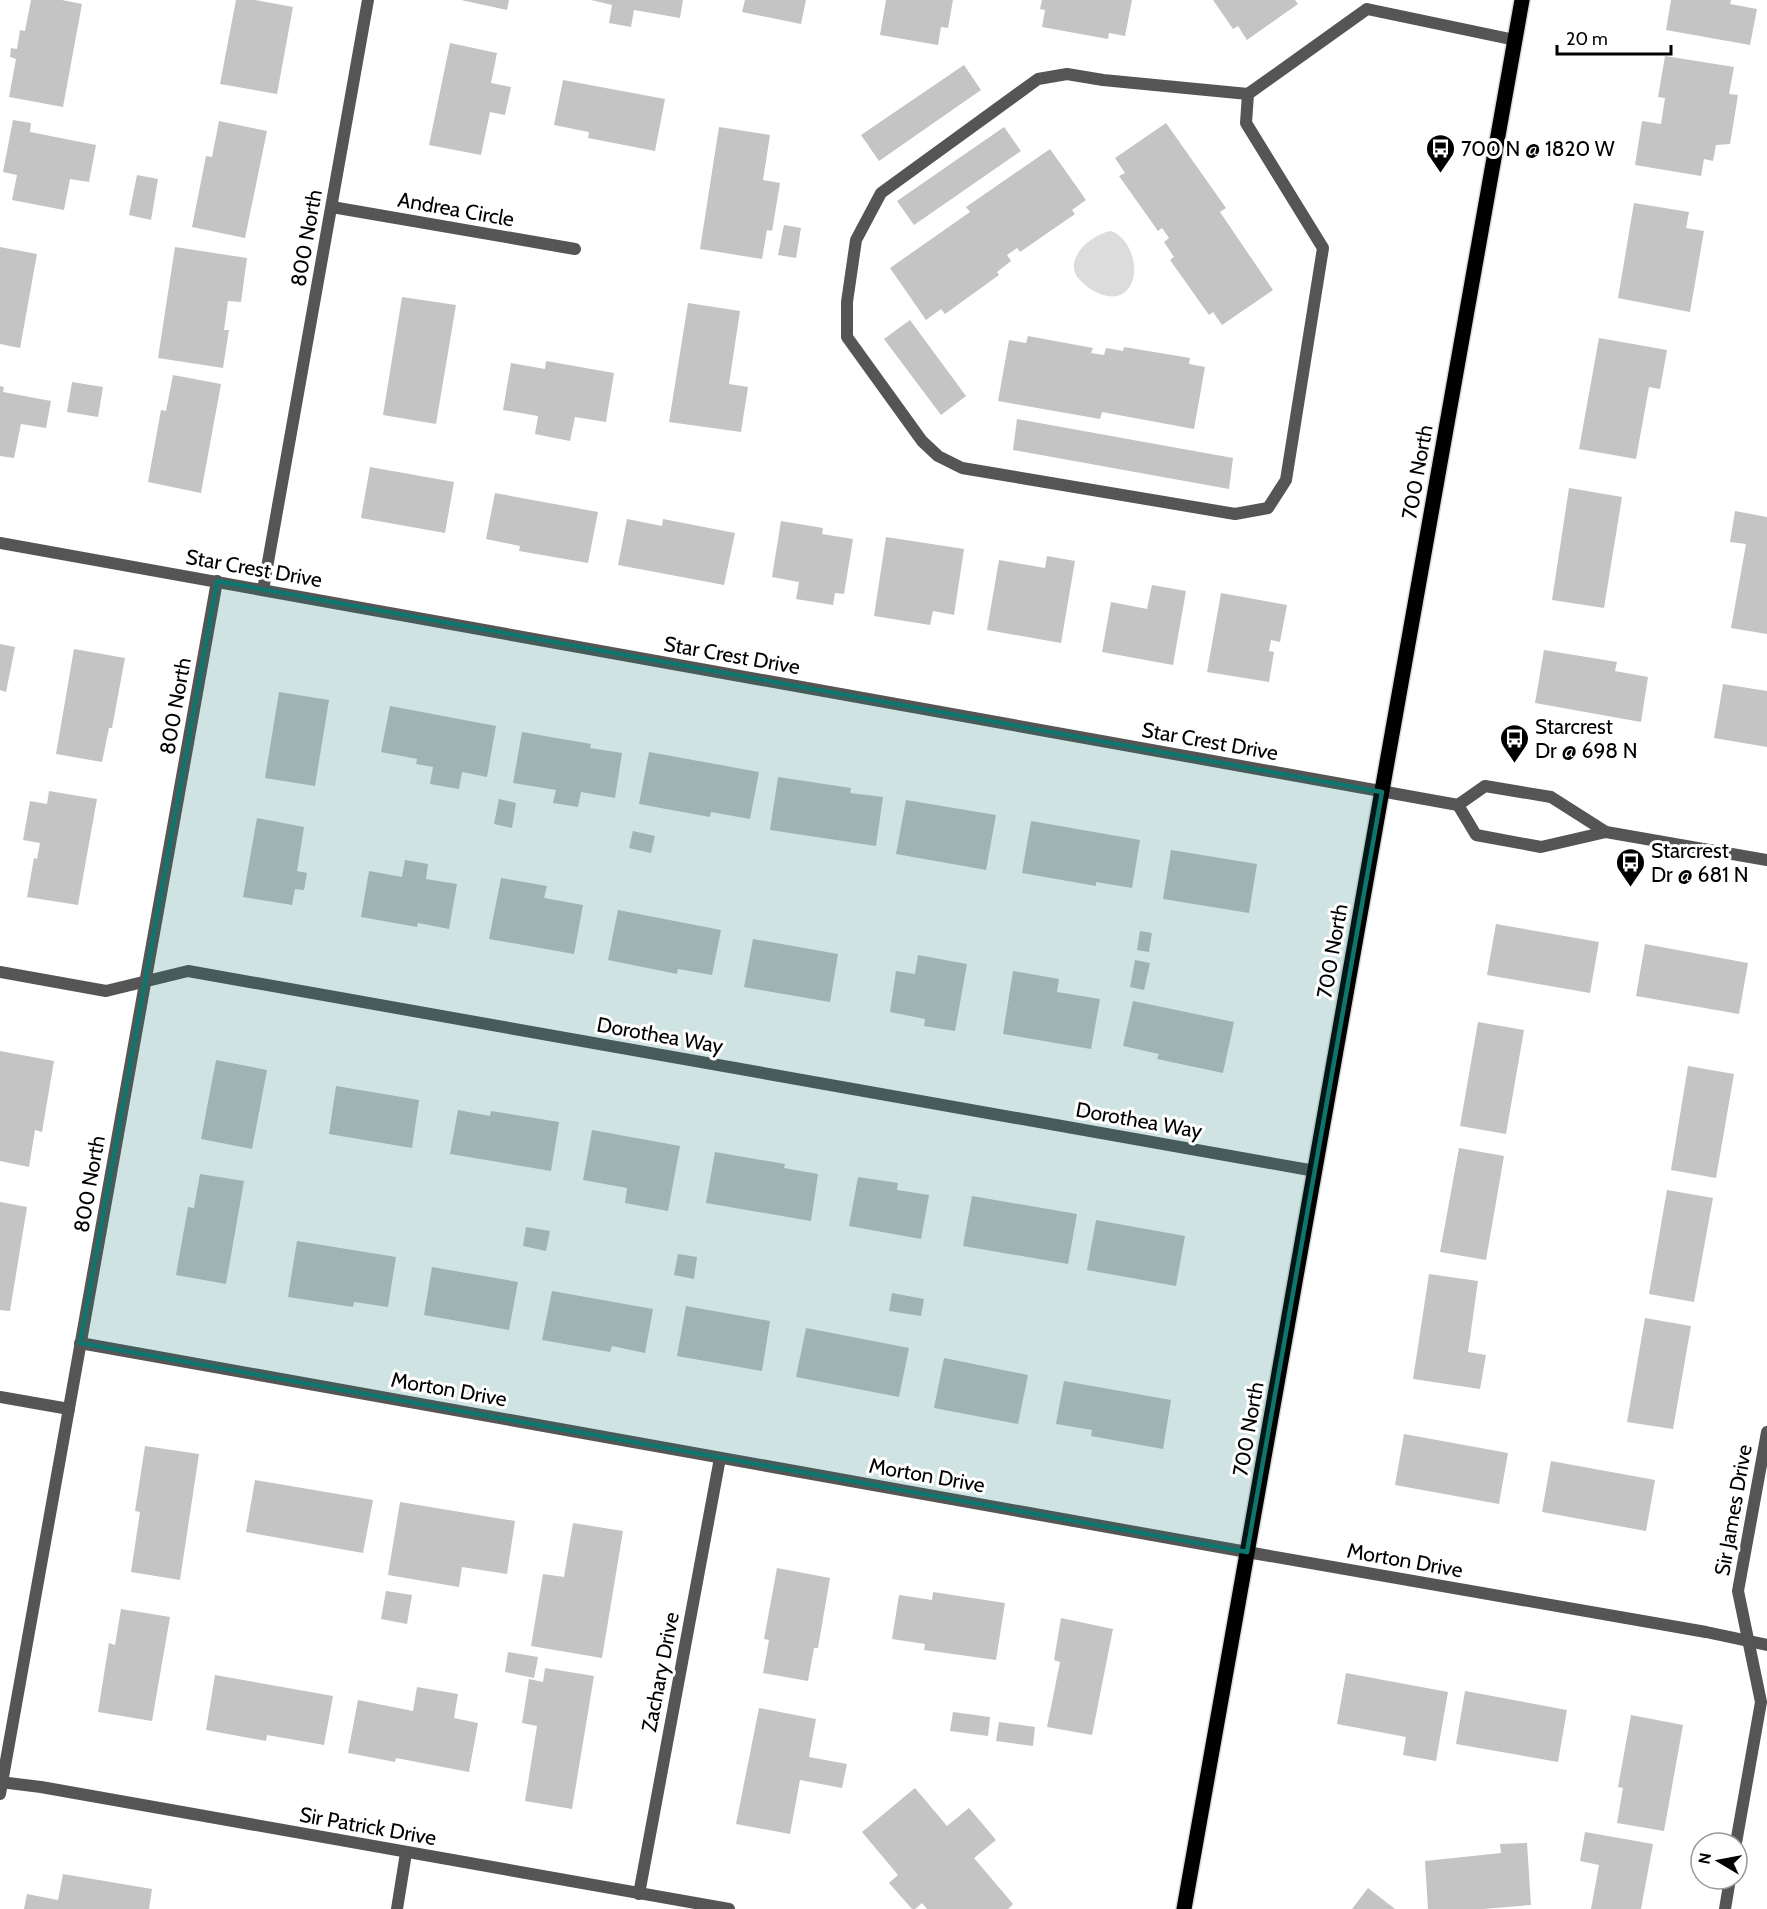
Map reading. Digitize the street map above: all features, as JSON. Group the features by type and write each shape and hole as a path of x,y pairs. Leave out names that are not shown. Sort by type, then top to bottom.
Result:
{"main road":[{"name":"700 North","path":"1184,1909 1522,0"}],"street":[{"name":"800 North","path":"263,590 368,0"},
{"path":"1248,94 1246,123 1323,248 1286,480 1268,508 1235,514 962,468 938,456 922,441 847,337 847,302 856,240 881,193 1038,79 1067,74 1103,80 1248,94 1364,4 1515,40"},
{"name":"Andrea Circle","path":"332,207 574,249"},
{"name":"Star Crest Drive","path":"0,543 1458,805"},
{"name":"800 North","path":"1,1786 217,581"},
{"path":"1606,832 1541,847 1476,835 1458,805 1485,786 1551,797 1606,832 1767,860"},
{"name":"Dorothea Way","path":"0,972 106,991 188,971 1315,1171"},
{"name":"Morton Drive","path":"80,1343 1767,1645"},
{"path":"0,1396 69,1409"},
{"name":"Sir James Drive","path":"1738,1831 1761,1702 1738,1591 1767,1432"},
{"name":"Zachary Drive","path":"639,1894 720,1458"},
{"name":"Sir Patrick Drive","path":"1,1786 41,1787 729,1909"},
{"path":"397,1909 406,1853"},
{"path":"1725,1909 1728,1891"}],"highlighted area":[{"path":"217,581 1382,792 1247,1552 80,1343"}],"shaded area":[{"path":"1111,231 1123,239 1131,252 1134,275 1127,290 1121,295 1106,296 1091,289 1079,279 1074,264 1076,256 1088,242"}],"building":[{"path":"31,0 62,0 82,4 63,107 9,97 16,59 10,57 11,48 17,49 20,30 25,31"},
{"path":"236,0 255,0 293,7 277,94 220,84"},
{"path":"461,0 509,0 507,10"},
{"path":"591,0 683,0 680,18 634,10 631,27 609,23 612,5"},
{"path":"745,0 806,0 801,24 742,12"},
{"path":"886,0 953,0 948,28 941,27 938,45 880,35"},
{"path":"1042,0 1132,0 1125,36 1109,33 1108,39 1042,27 1045,10 1040,9"},
{"path":"1213,0 1295,0 1298,4 1247,40 1238,26 1233,29"},
{"path":"1671,0 1731,0 1730,4 1757,9 1750,45 1666,30"},
{"path":"450,43 497,53 491,83 511,87 505,115 490,112 481,155 429,145"},
{"path":"1665,56 1734,67 1729,94 1738,95 1730,144 1716,145 1713,161 1704,159 1701,176 1635,165 1642,121 1661,124 1665,98 1658,97"},
{"path":"964,65 981,90 879,161 861,135"},
{"path":"563,80 665,99 655,151 588,138 589,132 554,125"},
{"path":"13,120 31,123 30,132 96,145 89,182 70,179 64,210 12,200 17,175 3,172"},
{"path":"219,121 267,131 245,238 192,227 206,156 212,157"},
{"path":"1166,123 1226,208 1220,212 1273,290 1222,325 1213,312 1209,315 1170,260 1174,257 1164,242 1169,238 1162,228 1158,231 1119,176 1125,173 1115,158"},
{"path":"719,127 770,135 763,180 780,183 772,231 767,230 762,259 700,249"},
{"path":"1004,127 1021,151 914,225 897,201"},
{"path":"1050,149 1086,200 1072,210 1075,214 1020,252 1017,248 1007,255 1011,261 997,272 999,275 945,314 941,309 926,320 890,268 970,212 966,207"},
{"path":"137,175 158,179 151,220 129,215"},
{"path":"1634,203 1689,212 1686,228 1704,231 1690,312 1618,298"},
{"path":"784,225 801,228 796,258 778,255"},
{"path":"0,247 37,254 20,348 0,344"},
{"path":"175,247 247,258 241,302 228,301 224,330 229,330 223,368 158,358"},
{"path":"402,297 456,305 436,424 383,415"},
{"path":"688,303 740,311 729,384 748,387 741,432 669,422"},
{"path":"910,320 966,396 941,415 884,339"},
{"path":"1028,336 1093,348 1091,353 1104,355 1106,348 1123,351 1124,347 1190,358 1189,364 1205,367 1194,429 1102,412 1100,419 998,401 1009,340 1026,343"},
{"path":"1599,338 1667,350 1660,389 1649,387 1636,459 1579,449"},
{"path":"546,361 614,373 606,422 575,417 570,441 535,434 538,416 503,410 511,363 545,369"},
{"path":"173,375 221,384 201,493 148,482 161,410 166,411"},
{"path":"72,382 103,387 98,417 67,412"},
{"path":"0,386 4,387 3,392 51,401 46,428 21,424 14,458 0,456"},
{"path":"1017,419 1233,458 1229,489 1013,450"},
{"path":"370,467 454,482 445,533 361,518"},
{"path":"1569,488 1622,497 1604,608 1552,600"},
{"path":"495,493 598,512 588,563 519,551 520,546 486,539"},
{"path":"1735,511 1767,517 1767,634 1731,628 1746,544 1730,542"},
{"path":"627,519 662,526 663,519 735,533 724,585 618,565"},
{"path":"781,521 823,528 822,534 853,539 844,594 835,593 833,605 796,599 799,582 772,577"},
{"path":"886,537 964,549 954,615 933,611 930,625 874,616"},
{"path":"1047,556 1075,561 1061,643 987,630 999,560 1045,568"},
{"path":"1152,585 1186,591 1173,665 1102,652 1111,602 1147,609"},
{"path":"1221,593 1287,605 1280,642 1271,640 1269,651 1274,652 1269,682 1207,672"},
{"path":"0,644 15,647 6,692 0,690"},
{"path":"74,649 125,658 112,728 109,728 102,762 56,754"},
{"path":"1544,650 1617,662 1615,671 1648,677 1641,722 1535,703"},
{"path":"1723,684 1767,691 1767,747 1714,738"},
{"path":"279,692 329,700 315,786 265,778"},
{"path":"390,706 496,726 487,777 462,772 459,789 430,784 433,767 416,764 417,759 381,752"},
{"path":"522,732 591,744 590,748 622,753 615,798 581,792 578,807 553,803 556,790 513,783"},
{"path":"649,752 759,772 750,819 711,812 710,817 639,804"},
{"path":"778,777 851,788 850,793 883,797 876,846 770,830"},
{"path":"49,791 97,799 78,905 27,897 34,858 37,859 40,843 23,840 30,801 47,804"},
{"path":"499,799 516,803 512,828 494,824"},
{"path":"906,800 996,815 986,870 896,854"},
{"path":"257,818 304,827 297,871 307,873 304,890 295,889 292,905 243,897"},
{"path":"1031,821 1140,840 1132,888 1096,882 1096,886 1022,873"},
{"path":"633,831 655,836 651,853 629,848"},
{"path":"1171,850 1257,864 1249,913 1163,899"},
{"path":"405,860 428,864 426,879 457,884 449,929 418,923 417,927 361,917 369,871 402,877"},
{"path":"501,878 547,886 544,898 583,905 574,954 489,939"},
{"path":"618,910 721,930 712,975 678,969 677,974 608,960"},
{"path":"1496,924 1599,942 1590,993 1487,975"},
{"path":"1140,931 1152,933 1149,952 1137,950"},
{"path":"753,939 838,954 830,1002 744,987"},
{"path":"1645,944 1748,963 1739,1014 1636,996"},
{"path":"918,955 967,964 955,1031 924,1026 925,1019 890,1012 896,971 915,974"},
{"path":"1135,960 1150,963 1144,990 1130,987"},
{"path":"1013,971 1059,979 1057,992 1100,999 1091,1049 1003,1034"},
{"path":"1133,1001 1234,1022 1223,1073 1157,1059 1159,1054 1123,1046"},
{"path":"1478,1022 1524,1030 1506,1134 1460,1126"},
{"path":"0,1051 54,1061 42,1132 35,1130 29,1167 0,1161"},
{"path":"216,1060 267,1070 252,1149 201,1139"},
{"path":"1688,1066 1734,1074 1716,1178 1671,1170"},
{"path":"336,1086 419,1100 412,1148 329,1134"},
{"path":"458,1110 490,1116 491,1111 559,1122 551,1171 450,1154"},
{"path":"592,1130 680,1146 668,1211 625,1203 627,1188 583,1180"},
{"path":"1459,1148 1504,1156 1486,1260 1440,1252"},
{"path":"715,1152 785,1164 784,1168 818,1174 811,1221 706,1203"},
{"path":"200,1174 244,1181 226,1284 176,1275 188,1207 194,1208"},
{"path":"858,1177 898,1183 897,1190 929,1195 921,1239 849,1226"},
{"path":"1667,1190 1713,1198 1694,1302 1649,1294"},
{"path":"972,1196 1077,1214 1068,1264 963,1246"},
{"path":"0,1202 27,1207 10,1311 0,1310"},
{"path":"1096,1220 1185,1236 1176,1286 1087,1270"},
{"path":"526,1227 550,1231 546,1251 523,1246"},
{"path":"297,1241 396,1257 388,1307 354,1302 353,1307 288,1297"},
{"path":"678,1254 697,1257 694,1279 674,1275"},
{"path":"432,1267 518,1282 509,1330 424,1315"},
{"path":"1429,1274 1478,1281 1468,1352 1486,1355 1480,1389 1413,1379"},
{"path":"552,1291 653,1309 645,1353 612,1346 610,1352 542,1340"},
{"path":"892,1293 924,1299 921,1316 889,1311"},
{"path":"686,1306 770,1321 762,1371 677,1356"},
{"path":"1645,1318 1691,1326 1673,1429 1627,1422"},
{"path":"806,1328 909,1348 899,1397 796,1377"},
{"path":"944,1358 1028,1375 1018,1424 934,1408"},
{"path":"1064,1381 1171,1400 1163,1449 1091,1436 1092,1430 1056,1424"},
{"path":"1404,1434 1508,1453 1499,1504 1395,1485"},
{"path":"145,1446 199,1454 180,1580 131,1572 140,1512 135,1511"},
{"path":"1551,1461 1655,1480 1646,1531 1542,1512"},
{"path":"255,1480 373,1500 363,1553 246,1532"},
{"path":"400,1502 515,1521 507,1574 462,1567 459,1587 388,1575"},
{"path":"573,1523 623,1531 602,1658 531,1646 543,1574 564,1577"},
{"path":"777,1568 830,1578 818,1648 814,1648 808,1681 763,1673 769,1640 764,1639"},
{"path":"386,1591 412,1595 407,1624 381,1619"},
{"path":"933,1592 1005,1603 996,1660 924,1650 925,1644 892,1639 899,1595 932,1600"},
{"path":"121,1609 170,1617 152,1721 98,1712 109,1643 115,1645"},
{"path":"1061,1618 1113,1629 1092,1735 1047,1727 1060,1662 1054,1660"},
{"path":"508,1652 538,1657 534,1678 505,1672"},
{"path":"545,1668 594,1676 572,1809 525,1801 537,1726 522,1723 529,1679 543,1682"},
{"path":"1346,1673 1448,1692 1436,1761 1403,1755 1406,1737 1337,1724"},
{"path":"215,1675 333,1696 324,1745 267,1735 266,1741 206,1730"},
{"path":"417,1687 458,1694 454,1718 478,1723 469,1772 396,1758 395,1762 348,1753 358,1700 413,1711"},
{"path":"1465,1691 1567,1710 1558,1762 1456,1744"},
{"path":"759,1708 816,1719 809,1757 847,1764 842,1788 800,1780 790,1834 736,1824"},
{"path":"953,1712 990,1717 988,1736 950,1731"},
{"path":"1631,1715 1683,1725 1664,1831 1617,1823 1623,1788 1618,1787"},
{"path":"999,1722 1035,1727 1033,1746 996,1741"},
{"path":"915,1788 947,1826 969,1808 996,1840 974,1858 1013,1904 1008,1909 927,1909 922,1903 912,1909 889,1883 898,1875 862,1832"},
{"path":"1585,1832 1653,1844 1641,1909 1591,1909 1599,1865 1580,1861"},
{"path":"1527,1843 1531,1905 1483,1909 1428,1909 1425,1861 1501,1853 1500,1844"},
{"path":"63,1874 152,1889 149,1909 24,1909 27,1894 58,1900"},
{"path":"1368,1888 1395,1909 1352,1909"}],"place":[{"name":"700 N @ 1820 W","path":"1440,174"},
{"name":"Starcrest Dr @ 698 N","path":"1514,764"},
{"name":"Starcrest Dr @ 681 N","path":"1630,888"}]}
